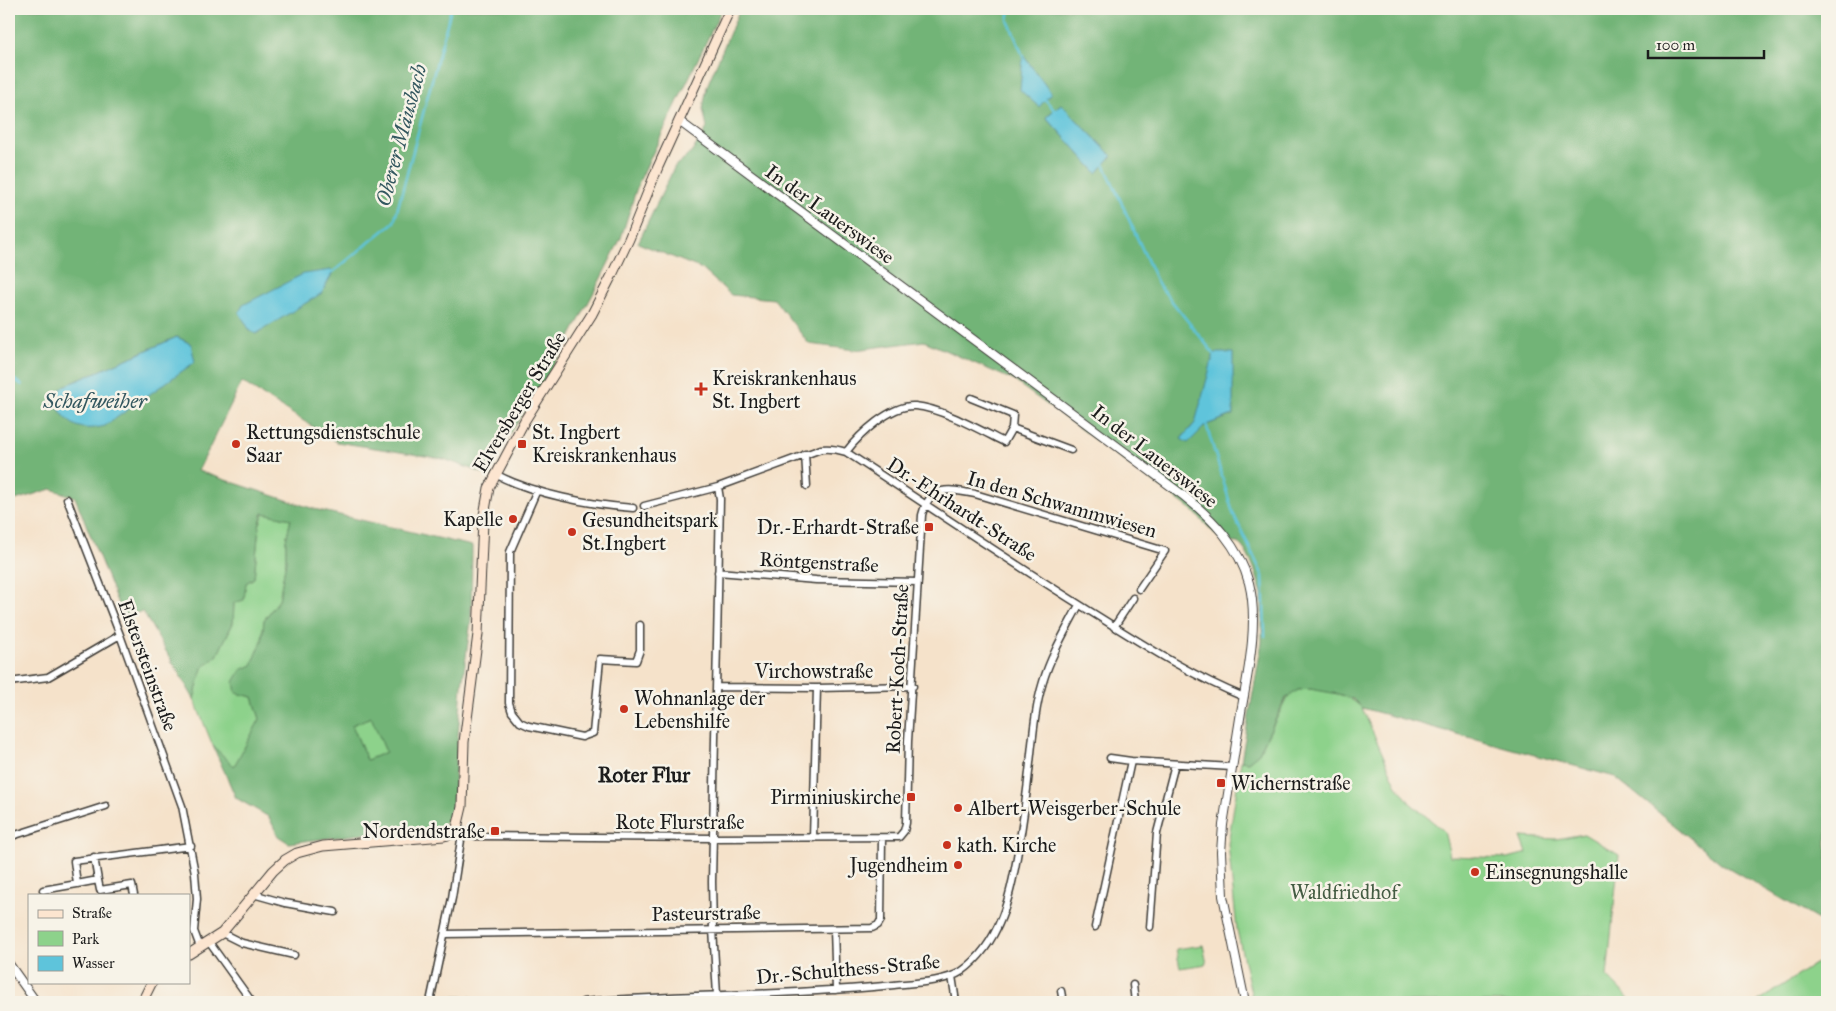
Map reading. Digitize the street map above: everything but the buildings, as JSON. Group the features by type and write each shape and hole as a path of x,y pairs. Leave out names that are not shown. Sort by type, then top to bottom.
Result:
{"main road":[{"name":"Elversberger Straße","path":"457,828 462,807 464,742 478,634 483,520 486,497 495,474 592,314 608,283 629,239 678,122 730,9"},
{"path":"190,953 222,933 252,894 285,860 310,849 323,846 444,836 452,834 457,828"},
{"path":"142,1002 151,984"}],"street":[{"name":"In der Lauerswiese","path":"678,122 1203,511 1227,537 1249,584 1252,616 1244,697 1223,825 1221,873 1223,896 1245,1002"},
{"path":"846,452 862,433 874,423 908,406 922,408 952,418 1004,442 1012,428 1013,415 971,398"},
{"path":"1012,428 1071,450"},
{"name":"Dr.-Ehrhardt-Straße","path":"644,506 718,487 805,454 831,448 846,452 1114,627 1202,678 1244,697"},
{"path":"805,454 806,486"},
{"path":"495,474 506,480 537,490 587,502 633,508"},
{"path":"717,995 713,929 713,838 720,499 718,487"},
{"name":"In den Schwammwiesen","path":"926,505 937,492 946,489 960,491 1165,551 1139,589"},
{"path":"537,490 510,552 509,703 512,712 520,722 529,726 582,737 593,733 600,659 636,661 640,650 640,625"},
{"name":"Elstersteinstraße","path":"66,499 120,635 185,815 197,889 194,931 200,947"},
{"name":"Robert-Koch-Straße","path":"902,834 906,823 908,741 913,686 922,515 926,505"},
{"name":"Röntgenstraße","path":"718,572 816,580 918,582"},
{"path":"1114,627 1133,598"},
{"name":"Dr.-Schulthess-Straße","path":"583,1002 688,999 717,995 836,990 913,983 952,976 961,971 986,948 994,936 1004,913 1018,854 1039,697 1049,664 1079,605"},
{"path":"9,682 48,677 120,635"},
{"name":"Virchowstraße","path":"716,687 817,688 913,686"},
{"path":"813,838 817,688"},
{"path":"1110,758 1232,767"},
{"path":"1095,927 1131,761"},
{"path":"1150,927 1157,833 1175,764"},
{"path":"9,837 106,806"},
{"path":"430,1002 452,898 461,840 457,828"},
{"name":"Rote Flurstraße","path":"457,828 476,836 882,838 899,837 902,834"},
{"name":"Pasteurstraße","path":"445,934 872,928 878,926 881,920 882,838"},
{"path":"77,884 74,861 191,846"},
{"path":"94,857 100,890 132,884 134,894"},
{"path":"43,890 98,880"},
{"path":"252,894 335,912"},
{"path":"834,929 836,990"},
{"path":"222,933 242,943 294,955"},
{"path":"209,942 252,1002"},
{"path":"9,964 36,1002"},
{"path":"952,976 956,1002"},
{"path":"1133,985 1135,1002"},
{"path":"1062,991 1063,1002"}],"green space":[{"path":"9,9 722,9 638,184 621,238 595,290 565,347 485,474 444,459 337,442 242,382 198,471 314,509 472,546 471,620 462,686 452,810 446,821 439,828 378,832 289,843 278,836 269,817 236,798 213,746 234,766 260,719 253,697 236,693 234,682 241,670 252,665 262,641 264,620 279,600 286,561 286,540 291,519 263,513 259,526 254,578 246,583 244,600 234,603 233,623 217,656 202,668 194,699 143,612 122,614 75,497 51,489 9,502","holes":["177,337 191,344 70,422 62,414 54,401 65,386","371,717 386,752 367,760 352,725"]},
{"path":"740,9 1827,9 1827,925 1722,864 1615,777 1362,708 1353,699 1338,694 1310,689 1298,690 1286,698 1259,753 1248,762 1241,761 1262,642 1262,594 1254,568 1239,543 1223,542 1192,510 1013,380 924,341 855,350 809,344 774,299 731,295 702,269 638,243 675,166 691,153 707,128 703,109 707,86","holes":["1023,56 1051,93 1039,106","1061,104 1112,156 1097,173 1046,117","1233,415 1206,425 1181,439 1195,423"]},
{"path":"264,513 291,519 286,540 286,561 279,600 264,620 262,641 252,666 241,670 236,693 253,697 260,719 234,767 213,746 194,699 202,668 217,656 233,623 234,602 246,583 254,578 259,526"},
{"name":"Waldfriedhof","path":"1310,689 1344,696 1362,708 1396,784 1410,803 1444,831 1450,856 1508,858 1527,853 1521,837 1556,839 1584,834 1619,855 1607,976 1632,1002 1253,1002 1237,930 1228,844 1241,761 1248,762 1259,753 1287,698 1298,690"},
{"path":"372,717 386,752 367,760 352,725"},
{"path":"1203,945 1207,964 1180,968 1176,949"},
{"path":"1827,956 1827,1002 1757,1002"},
{"path":"436,996 472,997 472,1002 435,1002"}],"water":[{"path":"1023,55 1051,93 1039,107 1020,90"},
{"path":"1061,104 1112,156 1097,173 1046,117"},
{"path":"331,270 333,272 322,293 256,334 250,331 239,312 243,305 303,274"},
{"name":"Schafweiher","path":"177,337 191,344 195,362 105,426 87,428 74,425 64,416 54,401 57,393 65,386"},
{"path":"1214,353 1233,353 1233,415 1206,425 1188,443 1181,439 1195,423"}],"waterway":[{"name":"Oberer Mäusbach","path":"333,272 394,222 451,9"},
{"path":"1010,9 1008,20 1023,56"},
{"path":"1043,97 1056,112"},
{"path":"1104,164 1158,284 1214,354"},
{"path":"9,376 22,385"},
{"path":"1206,424 1233,513 1263,576 1265,636"}],"place":[{"name":"Kreiskrankenhaus St. Ingbert","path":"701,389"},
{"name":"Rettungsdienstschule Saar","path":"236,444"},
{"name":"St. Ingbert Kreiskrankenhaus","path":"522,444"},
{"name":"Kapelle","path":"513,519"},
{"name":"Dr.-Erhardt-Straße","path":"929,527"},
{"name":"Gesundheitspark St.Ingbert","path":"572,532"},
{"name":"Wohnanlage der Lebenshilfe","path":"624,709"},
{"name":"Wichernstraße","path":"1221,783"},
{"name":"Pirminiuskirche","path":"911,797"},
{"name":"Albert-Weisgerber-Schule","path":"958,808"},
{"name":"Nordendstraße","path":"495,831"},
{"name":"kath. Kirche","path":"947,845"},
{"name":"Jugendheim","path":"958,865"},
{"name":"Einsegnungshalle","path":"1475,872"}],"district":[{"name":"Roter Flur","path":"644,775"}]}
